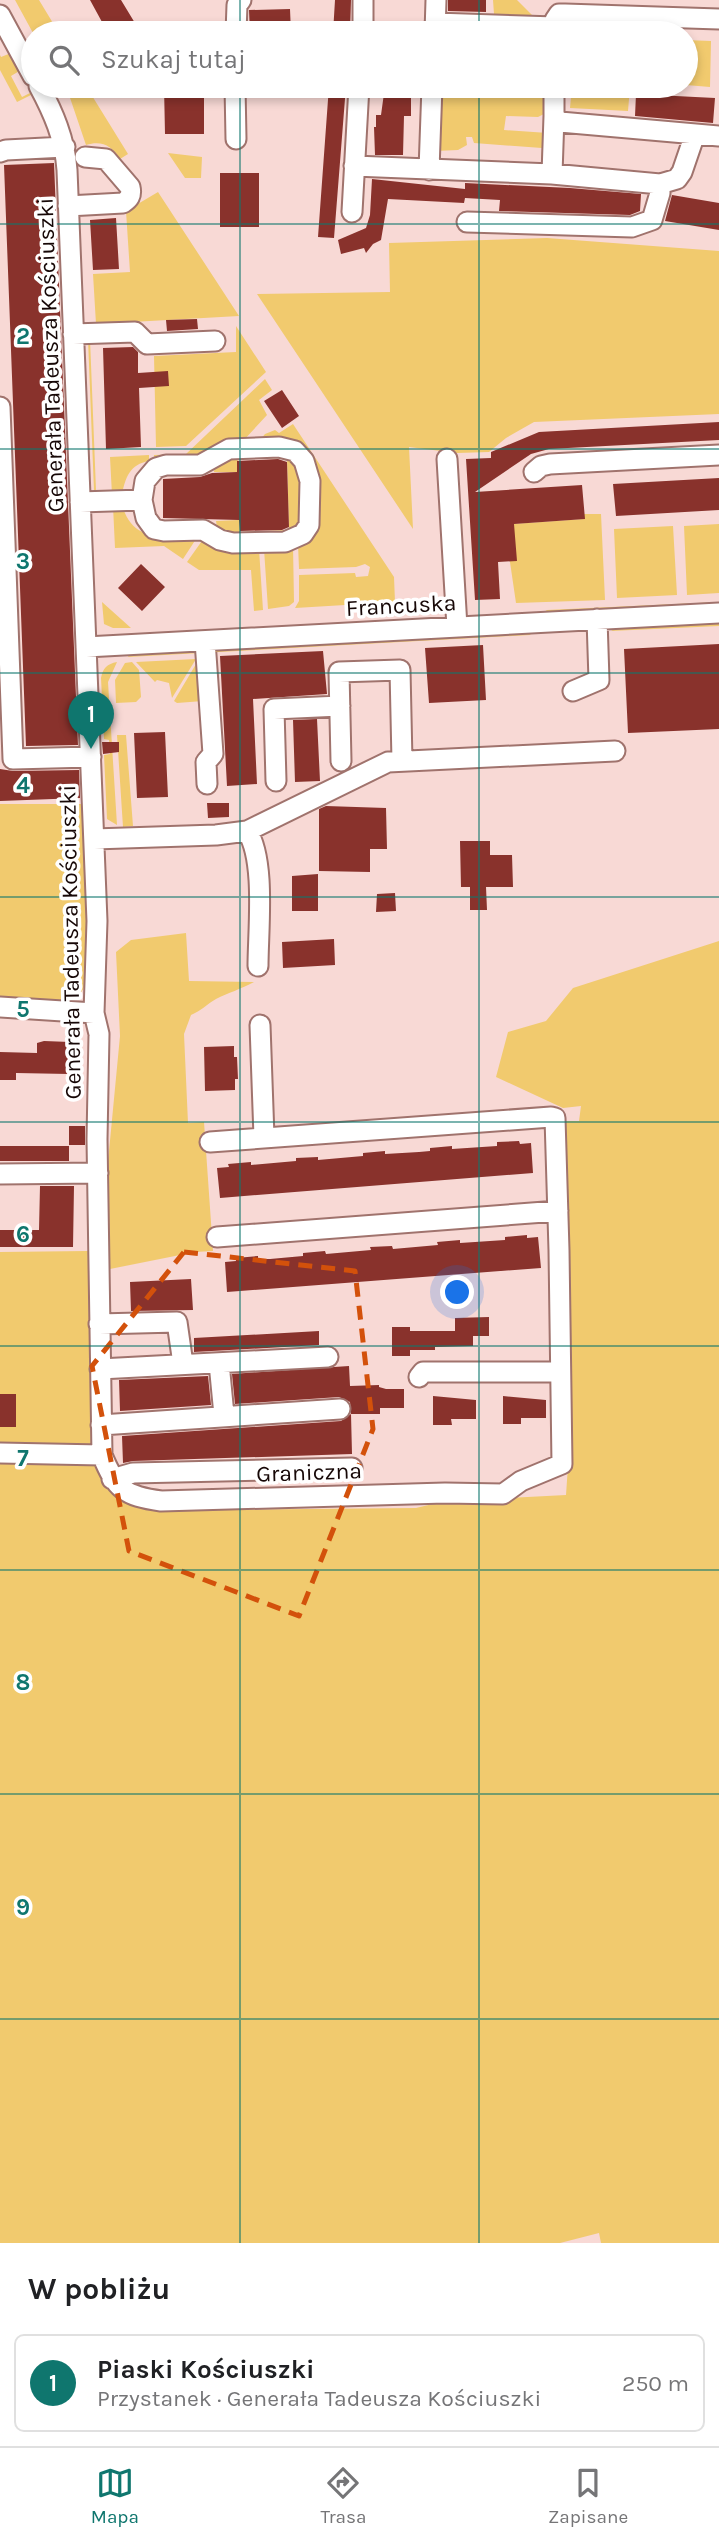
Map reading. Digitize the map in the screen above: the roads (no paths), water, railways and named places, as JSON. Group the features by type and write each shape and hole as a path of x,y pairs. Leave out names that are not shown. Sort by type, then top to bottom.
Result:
{"street":[{"path":"236,21 237,5 242,0"},
{"path":"363,0 363,21"},
{"path":"435,21 436,0"},
{"path":"555,21 559,14 565,13 719,19"},
{"path":"0,15 21,53"},
{"name":"Generała Tadeusza Kościuszki","path":"45,98 65,147 74,334 98,942 94,1013 99,1034 97,1173 102,1425"},
{"path":"235,98 236,139"},
{"path":"352,212 358,98"},
{"path":"429,170 432,98"},
{"path":"552,174 554,98"},
{"path":"554,116 567,124 719,136"},
{"path":"354,166 552,174 660,184 677,179 682,172 695,134"},
{"path":"0,152 65,147"},
{"path":"68,206 122,203 129,199 130,187 106,159 85,157"},
{"path":"467,222 632,227 652,220 660,184"},
{"path":"74,334 135,332 147,344 215,341"},
{"path":"0,407 7,761 91,757"},
{"path":"279,447 296,451 304,461 310,481 309,525 303,534 285,542 233,543 220,541 203,530 153,529 132,500 156,468 166,465 200,465 229,449 279,447"},
{"path":"534,472 541,466 550,464 719,455"},
{"path":"447,460 457,627"},
{"path":"80,502 132,500"},
{"name":"Francuska","path":"86,647 719,613"},
{"path":"573,691 599,680 597,620"},
{"path":"205,641 213,754 206,762 207,784"},
{"path":"341,761 340,673 400,670 402,761"},
{"path":"276,781 274,709 340,706"},
{"path":"94,839 216,835 247,831 388,762 615,751"},
{"path":"247,831 253,840 258,865 258,966"},
{"path":"0,1007 94,1013"},
{"path":"260,1025 264,1138"},
{"path":"210,1142 551,1117 556,1122 560,1372 423,1372 419,1377"},
{"path":"0,1174 97,1173"},
{"path":"217,1237 558,1211"},
{"path":"99,1324 177,1322 183,1364"},
{"path":"100,1369 328,1357"},
{"path":"219,1363 224,1415"},
{"name":"Graniczna","path":"112,1479 126,1492 161,1501 503,1494 521,1481 562,1464 560,1372"},
{"path":"340,1409 102,1425 102,1455 112,1479 133,1473 352,1468"},
{"path":"0,1453 102,1455"}],"place":[{"name":"Piaski Kościuszki","path":"91,749"}]}
